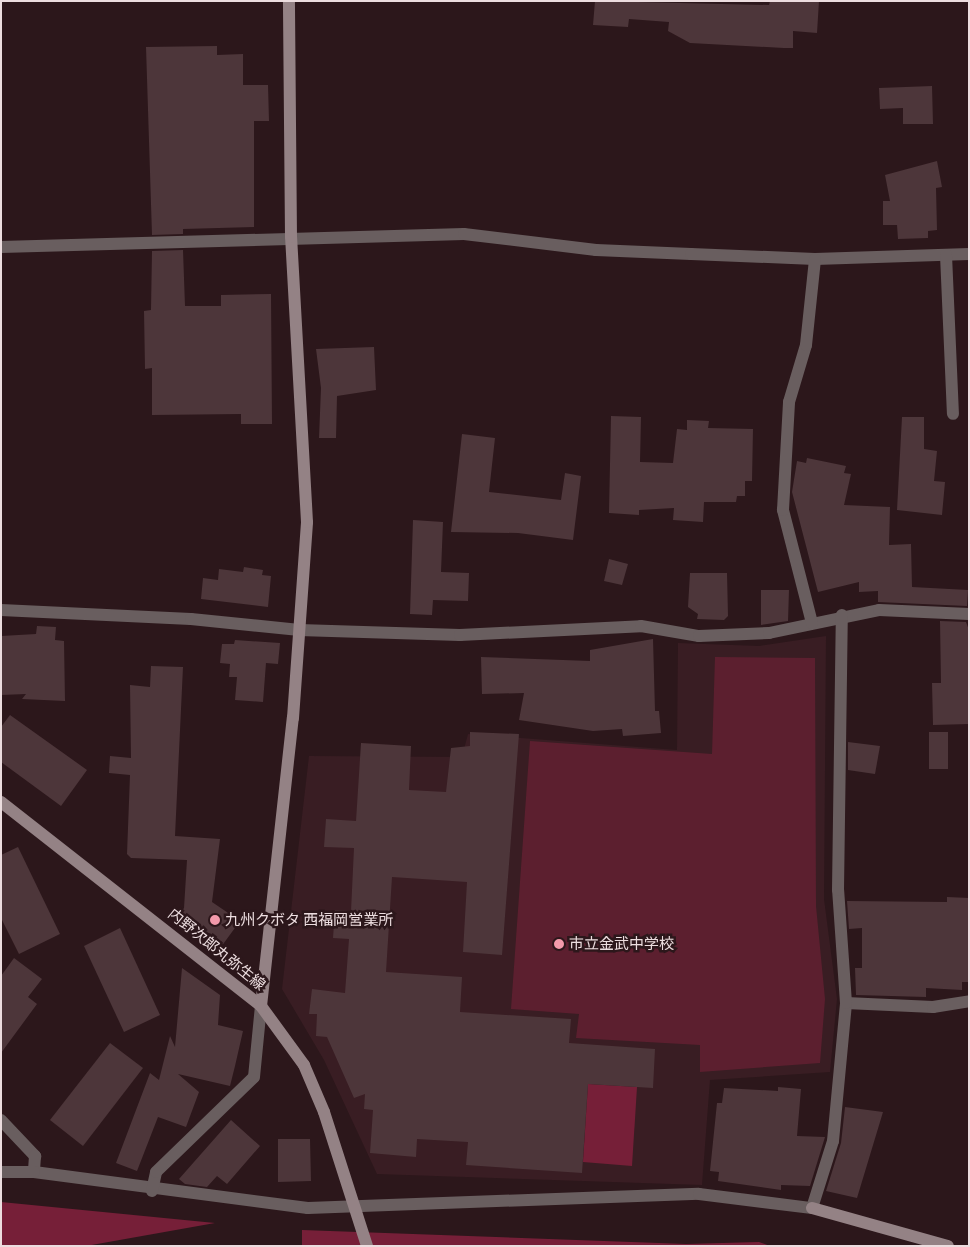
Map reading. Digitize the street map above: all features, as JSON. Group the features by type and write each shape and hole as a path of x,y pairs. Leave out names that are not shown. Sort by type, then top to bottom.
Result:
{"street":[{"path":"152,1191 156,1172 254,1077 299,630 306,522 291,237 289,1"},
{"path":"1,247 291,237 464,234 596,250 815,259 969,254"},
{"path":"946,255 953,414"},
{"path":"812,622 782,510 788,402 806,345 815,259"},
{"path":"1,610 191,619 299,630 460,635 641,626 699,636 769,633 812,622 879,610 969,614"},
{"path":"812,1208 833,1140 846,1004 838,890 842,616"},
{"name":"内野次郎丸弥生線","path":"1,802 261,1006 304,1065 324,1112 368,1246"},
{"path":"846,1004 933,1007 969,1001"},
{"path":"1,1120 35,1156 34,1172"},
{"path":"1,1172 34,1172 152,1191 308,1208 353,1204 435,1206 700,1194 812,1208 948,1246"}],"shaded area":[{"name":"市立金武中学校","path":"826,636 824,899 837,999 830,1072 710,1080 702,1185 377,1174 324,1060 282,989 309,756 462,757 468,734 677,750 678,643 759,646"},
{"path":"715,657 815,658 816,906 825,999 820,1063 700,1072 700,1045 576,1038 579,1014 511,1009 530,741 712,754"},
{"path":"588,1084 637,1087 632,1166 583,1162"},
{"path":"1,1202 215,1223 86,1246 1,1246"},
{"path":"302,1230 686,1244 759,1242 770,1246 302,1246"}],"building":[{"path":"595,1 769,5 770,1 819,1 817,33 793,31 793,48 690,43 668,31 669,22 629,19 628,27 593,25"},
{"path":"217,46 217,55 243,54 243,85 268,85 269,121 254,121 254,227 183,229 183,234 152,235 146,47"},
{"path":"932,86 933,124 903,124 903,108 880,109 879,88"},
{"path":"937,161 942,187 936,188 937,230 928,231 928,238 898,239 897,225 883,225 883,201 890,201 885,175"},
{"path":"183,250 185,306 221,306 221,295 271,294 272,424 241,424 241,414 152,415 152,368 145,369 144,311 151,310 152,251"},
{"path":"374,347 376,390 337,396 336,438 319,438 321,388 316,349"},
{"path":"611,416 641,417 640,462 673,463 677,429 687,430 687,420 709,421 708,428 753,429 752,481 745,481 745,496 737,496 736,502 704,502 703,522 673,520 674,508 639,510 639,515 609,513"},
{"path":"902,417 924,417 924,449 937,451 934,481 945,482 942,515 897,510"},
{"path":"462,434 495,438 489,492 561,500 565,473 581,476 573,540 518,533 451,532"},
{"path":"807,458 846,466 844,473 851,474 844,505 890,507 889,545 911,544 912,587 968,590 967,606 878,602 878,591 859,592 859,582 818,592 792,492 797,461 806,463"},
{"path":"413,520 443,522 441,572 469,573 468,601 433,600 432,615 410,614"},
{"path":"609,559 628,564 622,585 604,581"},
{"path":"244,567 263,570 262,575 271,576 268,607 201,599 203,578 218,580 219,569 243,572"},
{"path":"690,573 727,573 728,616 724,620 697,619 698,614 688,607"},
{"path":"761,590 789,590 788,621 761,625"},
{"path":"940,621 966,622 969,630 969,724 933,725 932,683 941,683"},
{"path":"37,626 56,627 55,640 64,641 65,701 22,699 26,694 1,695 1,636 36,634"},
{"path":"653,639 655,711 659,711 661,733 623,736 622,729 593,731 519,720 524,693 482,694 481,657 590,661 590,650"},
{"path":"235,640 280,643 278,664 266,663 263,702 235,700 237,677 229,677 230,664 220,663 222,644 234,644"},
{"path":"151,666 183,667 175,836 220,839 212,902 240,921 221,947 178,917 184,908 187,860 131,858 127,854 130,775 109,773 110,756 131,758 130,685 150,687"},
{"path":"10,715 87,770 61,806 1,762 1,727"},
{"path":"470,732 519,734 502,955 463,952 467,882 392,877 386,972 462,977 460,1012 571,1019 569,1043 655,1049 653,1088 588,1084 582,1173 466,1165 468,1142 417,1139 416,1157 370,1153 373,1110 364,1109 365,1094 354,1098 327,1037 316,1036 317,1014 309,1014 312,989 345,993 349,939 333,938 335,910 351,911 354,848 324,847 326,819 356,821 361,743 411,746 409,790 446,792 451,748 470,746"},
{"path":"929,732 948,732 948,769 929,769"},
{"path":"848,742 880,746 875,774 848,770"},
{"path":"18,847 60,934 19,954 1,918 1,855"},
{"path":"947,897 969,898 969,982 962,982 962,990 926,988 926,997 856,995 855,968 862,968 862,928 849,929 847,901 947,902"},
{"path":"120,928 160,1015 124,1032 84,946"},
{"path":"14,958 42,979 28,997 37,1004 1,1053 1,976"},
{"path":"182,968 220,995 218,1025 243,1031 230,1086 178,1074 199,1092 186,1127 158,1117 137,1171 116,1163 150,1073 159,1080 170,1036 175,1047"},
{"path":"110,1043 143,1068 83,1146 50,1120"},
{"path":"778,1087 801,1089 797,1136 825,1137 810,1186 781,1185 781,1190 718,1181 719,1172 710,1171 717,1103 722,1103 724,1088 778,1091"},
{"path":"845,1107 883,1112 857,1198 826,1191 841,1143"},
{"path":"231,1120 260,1146 227,1184 217,1176 207,1187 185,1184 179,1179"},
{"path":"278,1139 310,1139 311,1181 278,1182"}],"place":[{"name":"九州クボタ 西福岡営業所","path":"215,920"},
{"name":"市立金武中学校","path":"559,944"}]}
